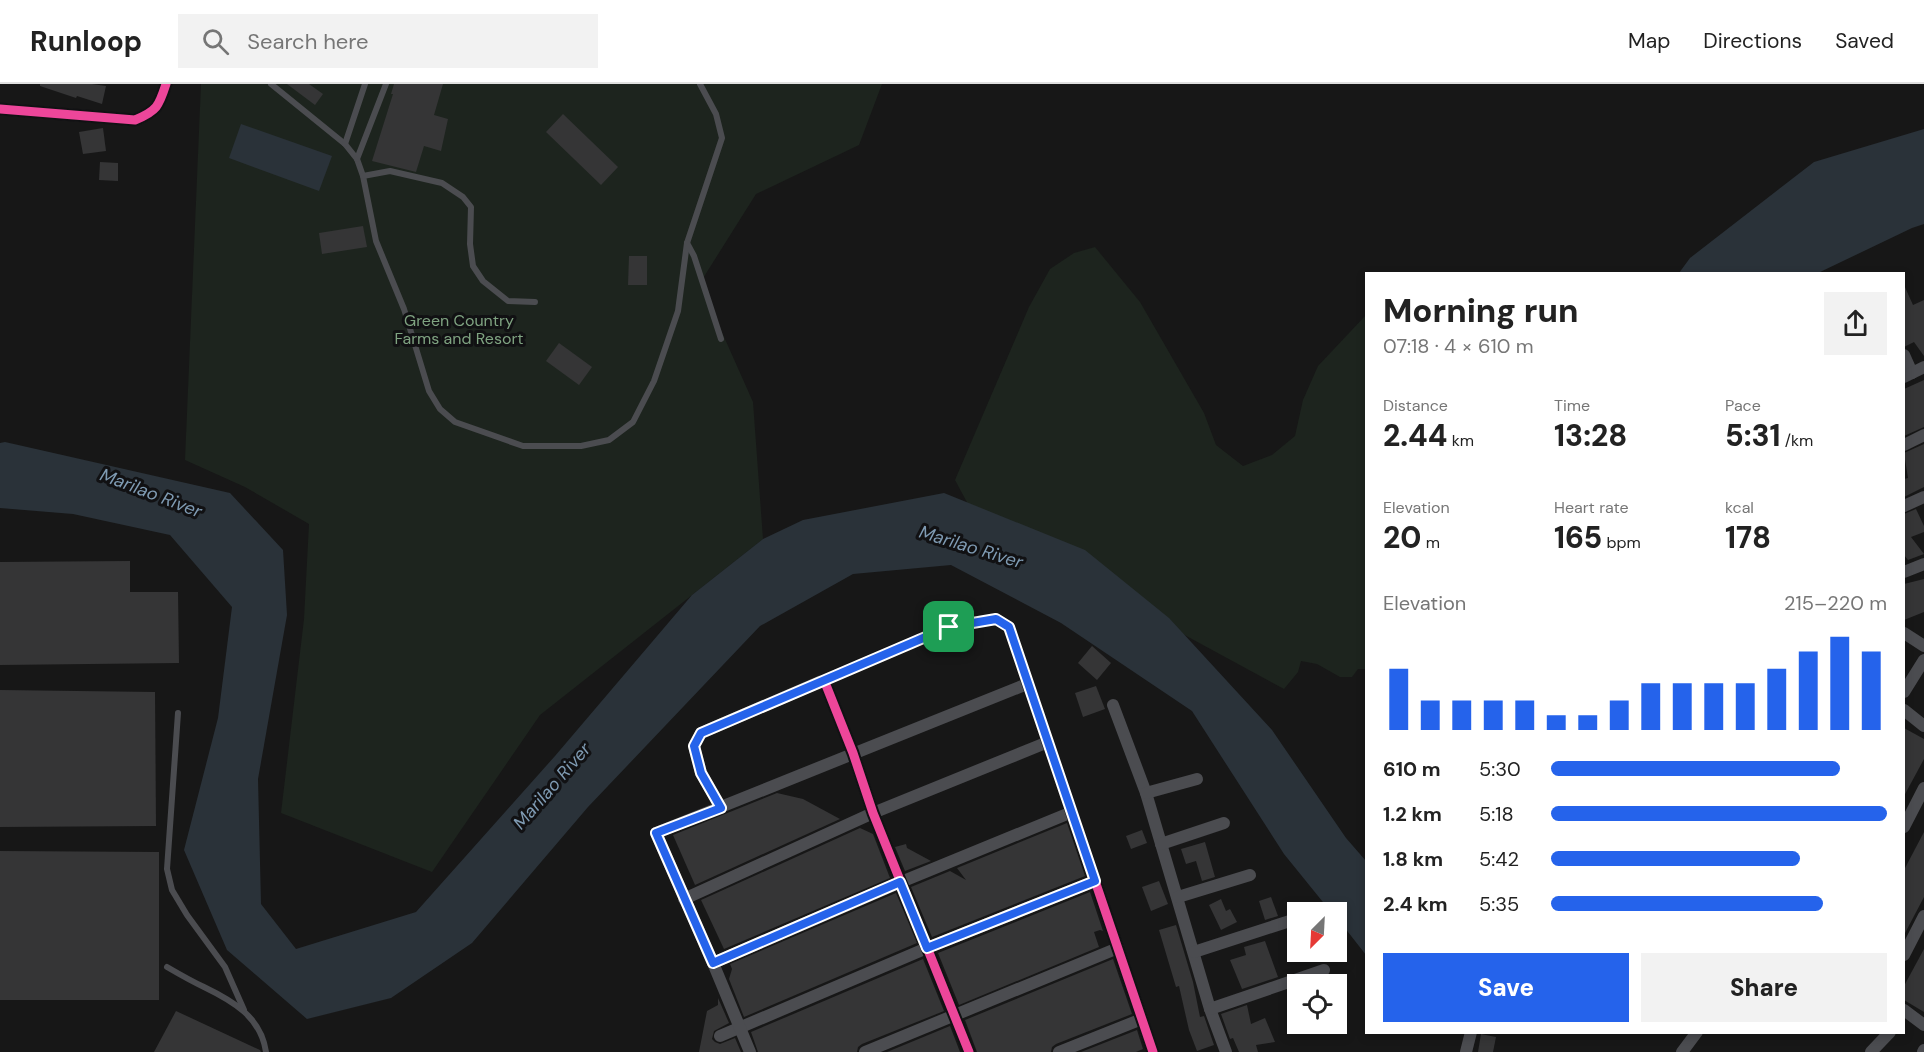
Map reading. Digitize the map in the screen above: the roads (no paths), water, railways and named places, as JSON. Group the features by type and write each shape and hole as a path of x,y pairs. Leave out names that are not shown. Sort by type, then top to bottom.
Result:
{"street":[{"path":"0,109 135,120 151,114 159,105 166,84"},
{"path":"1905,360 1908,375 1924,367"},
{"path":"1905,444 1924,435"},
{"path":"1905,506 1924,497"},
{"path":"1905,572 1924,564"},
{"path":"721,808 701,773 694,746 701,733 949,627 996,619 1009,627 1153,1052"},
{"path":"1905,634 1924,646"},
{"path":"1905,690 1924,660"},
{"path":"824,680 853,753 873,813 969,1052"},
{"path":"750,1052 656,833 1027,684"},
{"path":"1113,705 1146,794 1210,1009 1226,1052"},
{"path":"1905,711 1924,726"},
{"path":"684,899 873,813 1048,742"},
{"path":"1146,794 1197,779"},
{"path":"1905,825 1924,788"},
{"path":"713,963 900,882 1072,812"},
{"path":"1161,844 1224,823"},
{"path":"1178,897 1250,875"},
{"path":"720,1036 927,948 1095,881"},
{"path":"1905,952 1924,916"},
{"path":"1194,952 1287,922"},
{"path":"865,1052 1118,948"},
{"path":"1210,1009 1324,970"},
{"path":"1905,1014 1924,1025"},
{"path":"1059,1052 1142,1019"},
{"path":"1466,1052 1470,1034"},
{"path":"1682,1052 1696,1034"},
{"path":"1871,1052 1888,1034"}],"lane":[{"path":"271,84 345,144 357,159 363,176 376,241 404,309 429,391 440,409 455,422 523,446 581,446 609,440 633,422 654,381 678,311 687,243 722,138 716,114 700,84"},
{"path":"345,144 365,84"},
{"path":"357,159 386,84"},
{"path":"363,176 390,171 442,183 463,197 471,207 470,244 473,266 483,281 508,301 535,302"},
{"path":"687,243 694,256 721,339"},
{"path":"178,713 167,869 172,890 186,915 225,967 244,1010"},
{"path":"167,967 221,995 244,1010 254,1021 264,1041 266,1052"}],"water":[{"path":"241,124 332,156 319,191 229,158"},
{"path":"1924,129 1924,224 1820,272 1680,272 1690,258 1814,162"},
{"name":"Marilao River","path":"5,442 230,493 283,550 287,615 258,779 261,904 296,949 416,912 555,756 692,595 763,539 803,520 944,493 1085,550 1169,618 1272,730 1346,838 1365,860 1365,954 1347,931 1347,902 1323,902 1284,854 1192,711 1061,623 951,565 853,574 760,626 588,807 472,943 391,998 307,1019 227,950 184,850 218,718 232,607 170,535 73,514 0,508 0,443"}],"park label":[{"name":"Green Country Farms and Resort","path":"459,329"}]}
